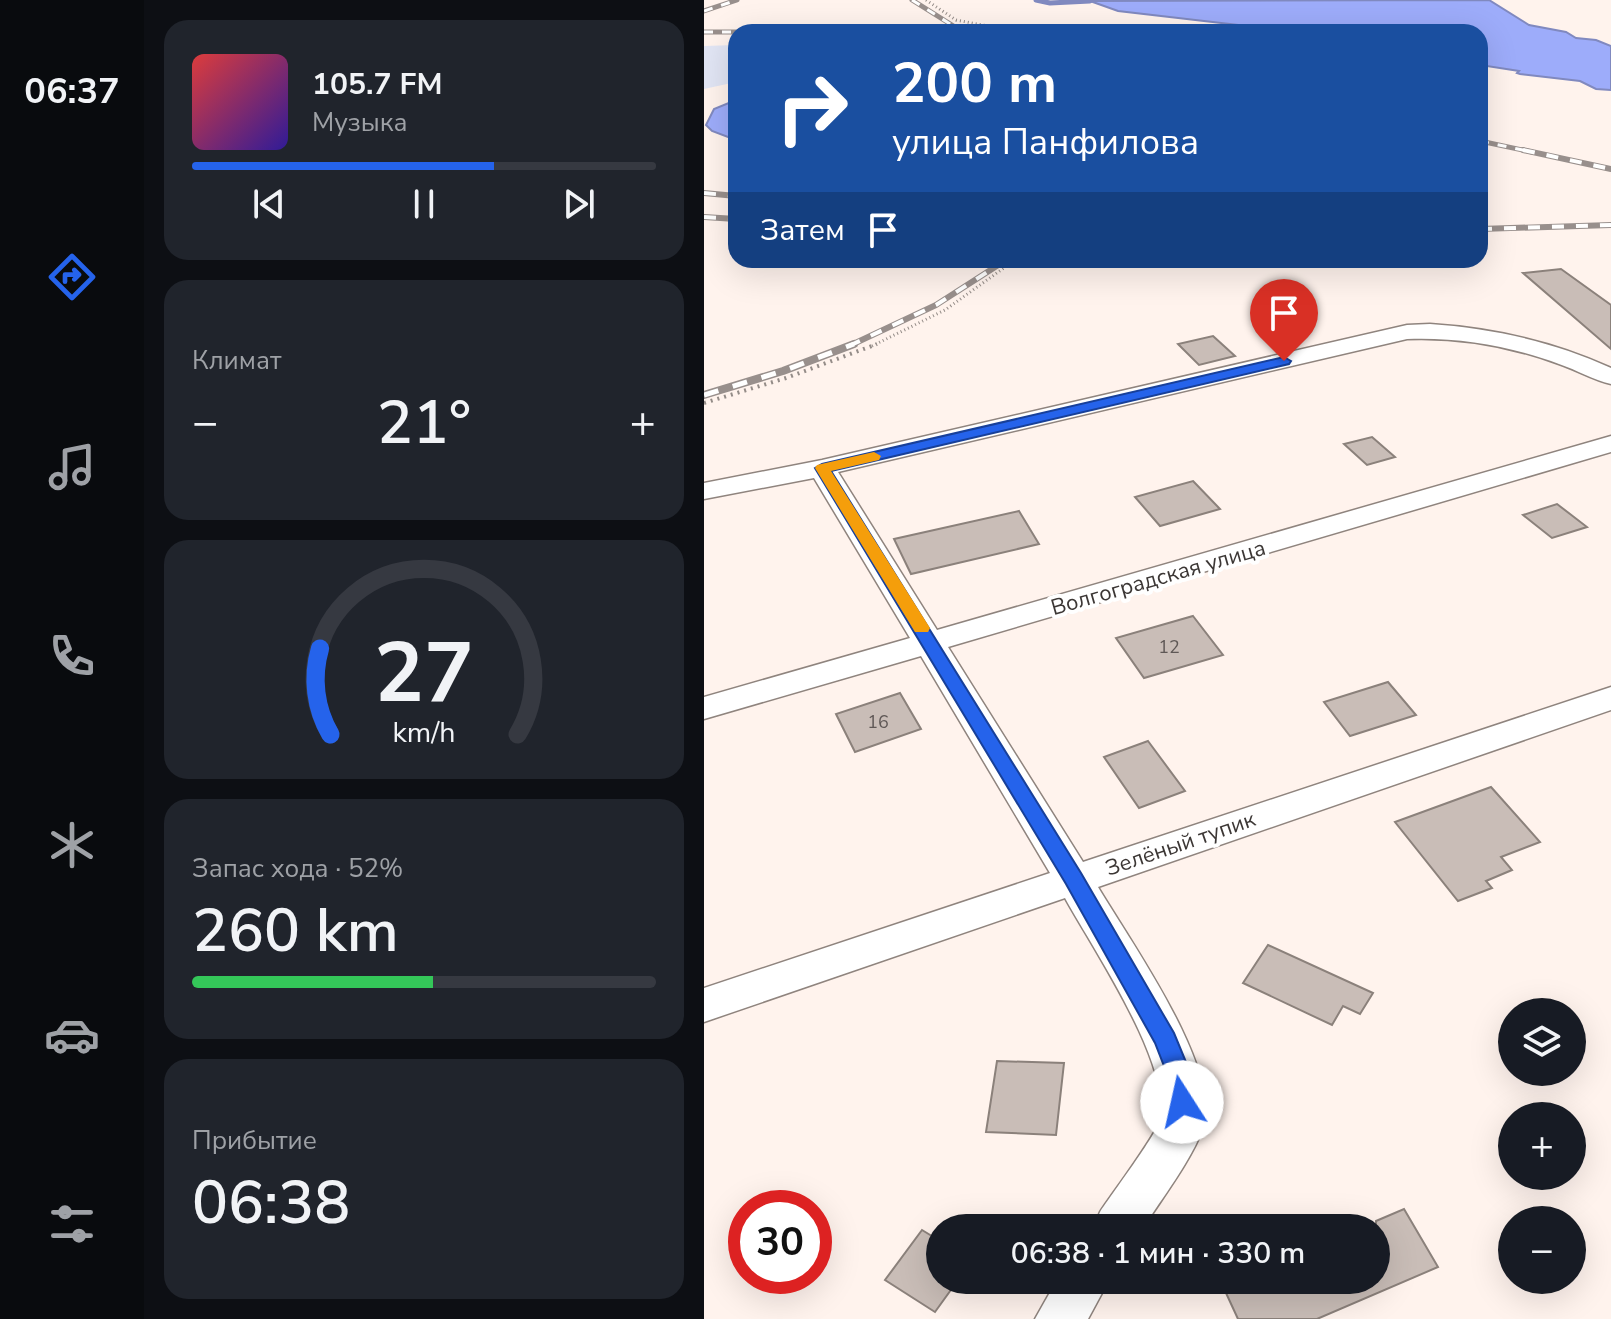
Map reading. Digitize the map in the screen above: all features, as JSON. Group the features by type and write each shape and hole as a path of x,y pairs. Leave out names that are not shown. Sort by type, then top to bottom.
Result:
{"street":[{"path":"704,491 822,468 1407,332 1455,332 1557,355 1607,375"},
{"name":"Волгоградская улица","path":"704,708 1611,444"},
{"path":"822,468 1073,878 1166,1040 1181,1079 1182,1125 1126,1214"},
{"name":"Зелёный тупик","path":"704,1005 1611,698"},
{"path":"1060,1319 1076,1294"}],"path":[{"path":"926,0 956,20 977,24"},
{"path":"704,403 826,364 903,333 954,305 1004,268"}],"shaded area":[{"path":"728,45 728,84 704,89 704,46"}],"water":[{"path":"1489,0 1529,25 1611,46 1611,90 1596,89 1580,81 1520,74 1517,73 1519,71 1488,66 1488,24 1230,24 1118,11 1090,1"},
{"path":"728,103 728,137 706,125 714,109"}],"building":[{"path":"1561,269 1611,305 1611,349 1523,273"},
{"path":"1213,336 1235,356 1199,365 1178,344"},
{"path":"1372,437 1395,457 1367,465 1344,444"},
{"path":"1193,481 1220,509 1160,526 1135,497"},
{"path":"1557,504 1587,527 1552,538 1523,515"},
{"path":"1019,511 1039,544 911,574 894,539"},
{"path":"1193,616 1223,655 1144,678 1116,638"},
{"path":"1388,682 1416,715 1350,736 1324,702"},
{"path":"900,693 921,729 855,752 836,714"},
{"path":"1148,741 1185,791 1139,808 1104,757"},
{"path":"1491,787 1540,842 1501,857 1512,870 1486,881 1492,888 1458,901 1395,822"},
{"path":"1268,945 1373,993 1360,1014 1343,1006 1332,1025 1243,983"},
{"path":"997,1061 1064,1063 1056,1135 986,1132"},
{"path":"1404,1209 1438,1267 1390,1288 1390,1215"},
{"path":"922,1230 926,1232 926,1294 948,1294 935,1312 885,1280"},
{"path":"1226,1294 1375,1294 1317,1319 1238,1319"}],"waterway":[{"path":"1036,0 1050,3 1090,1"}],"railway":[{"path":"704,11 737,0"},
{"path":"912,0 950,24"},
{"path":"704,32 728,32"},
{"path":"1488,143 1532,152"},
{"path":"1523,150 1611,169"},
{"path":"704,193 728,195"},
{"path":"704,217 728,218"},
{"path":"1488,229 1611,225"},
{"path":"850,345 936,305 994,268"},
{"path":"850,345 854,344"},
{"path":"704,395 783,371 850,345"}],"slow traffic":[{"path":"874,456 822,468 921,628"}],"route":[{"path":"1182,1102 1181,1079 1166,1040 1073,878 822,468 1284,361"}]}
